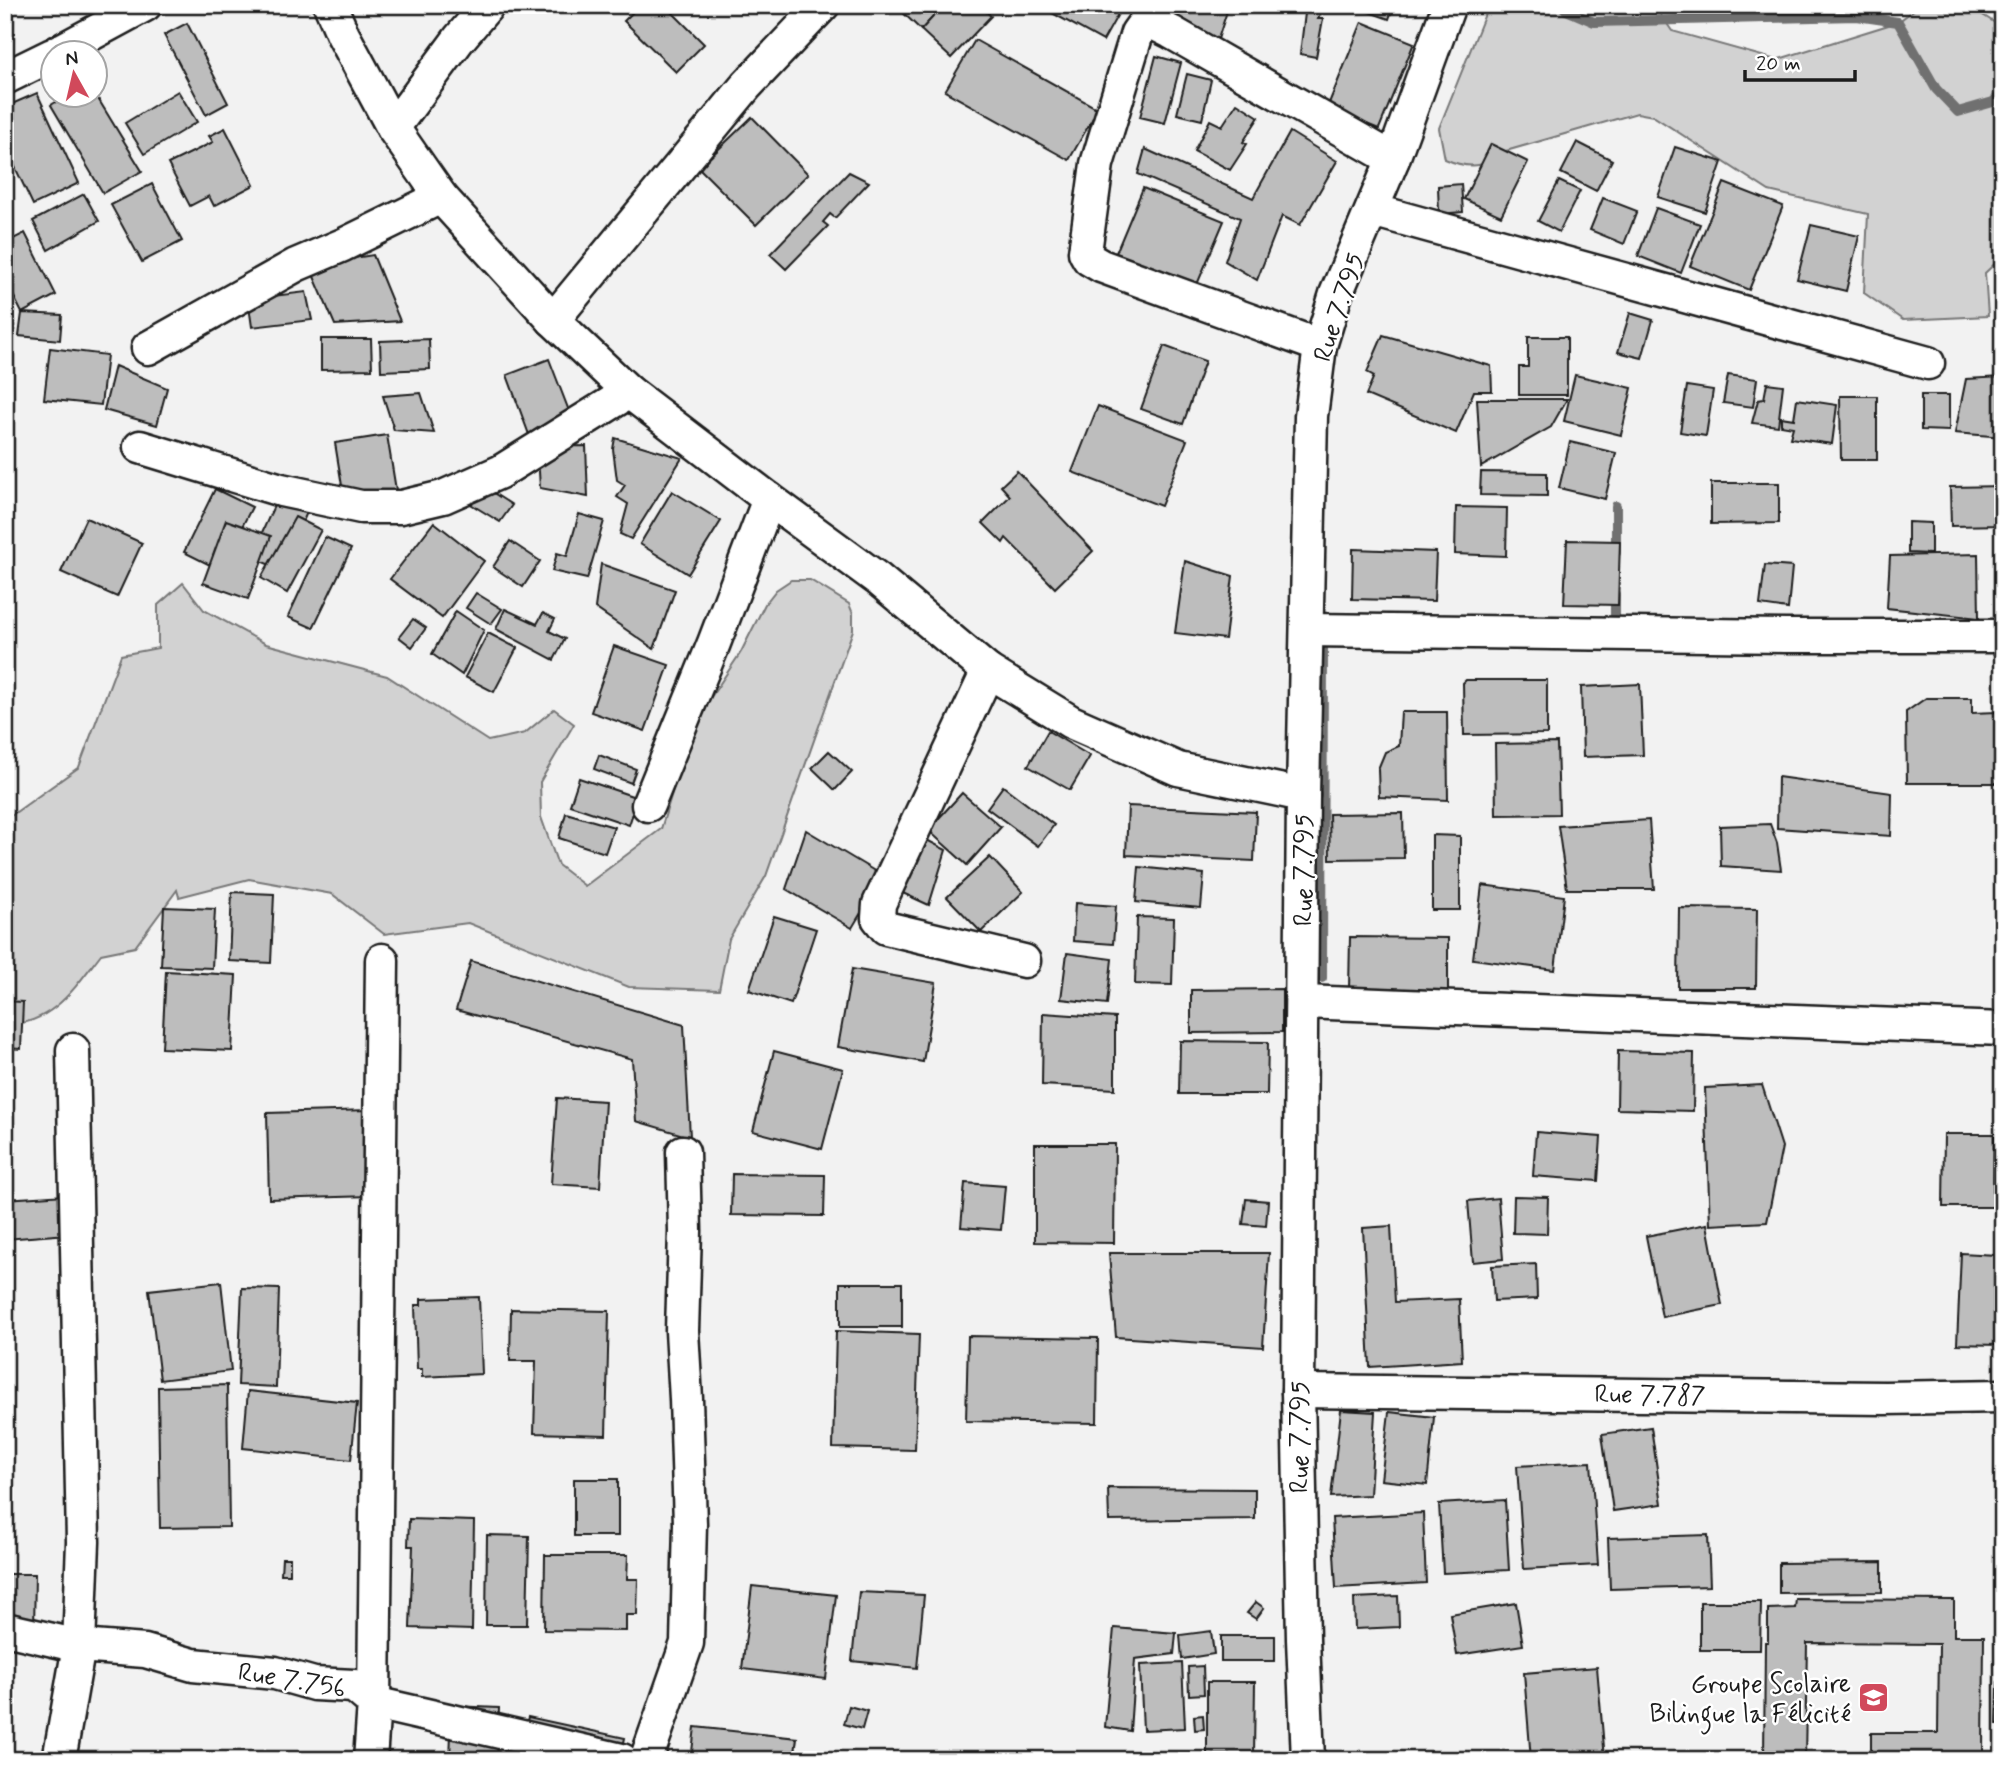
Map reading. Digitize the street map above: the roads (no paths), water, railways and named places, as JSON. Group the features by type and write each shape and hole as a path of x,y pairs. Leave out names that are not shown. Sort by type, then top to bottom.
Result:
{"street":[{"path":"84,38 145,5"},
{"path":"330,5 343,35 393,128 441,197 553,320 629,392 878,579 988,671 1071,722 1178,769 1303,796"},
{"path":"393,128 459,39 488,5"},
{"path":"553,320 746,86 823,5"},
{"name":"Rue 7.795","path":"1308,1760 1298,1391 1303,796 1311,416 1320,346 1336,294 1393,159 1449,5"},
{"path":"1320,346 1101,266 1089,259 1085,252 1097,164 1143,16 1393,159"},
{"path":"5,79 38,62"},
{"path":"148,348 296,265 441,197"},
{"path":"1372,210 1928,363"},
{"path":"140,447 281,490 361,508 401,507 443,496 500,472 629,392"},
{"path":"648,805 769,499"},
{"path":"1307,630 2003,636"},
{"path":"988,671 879,904 878,918 886,928 1024,961"},
{"path":"370,1760 374,1703 382,960"},
{"path":"1303,1002 2003,1029"},
{"path":"58,1760 79,1646 83,1542 73,1051"},
{"path":"646,1760 687,1643 690,1524 687,1399 682,1331 685,1231 683,1152"},
{"name":"Rue 7.787","path":"1298,1391 1885,1398 2003,1396"},
{"name":"Rue 7.756","path":"5,1629 79,1646 145,1651 192,1665 275,1673 314,1685 354,1686 374,1703 622,1760"}],"waterway":[{"path":"1562,5 1566,10 1594,22 1857,16 1898,22 1936,89 1958,112 1993,102 2003,93"},
{"path":"1616,506 1616,553"},
{"path":"1615,594 1615,629"},
{"path":"1322,978 1323,648"}],"place":[{"name":"Groupe Scolaire Bilingue la Félicité","path":"1874,1698"}]}
